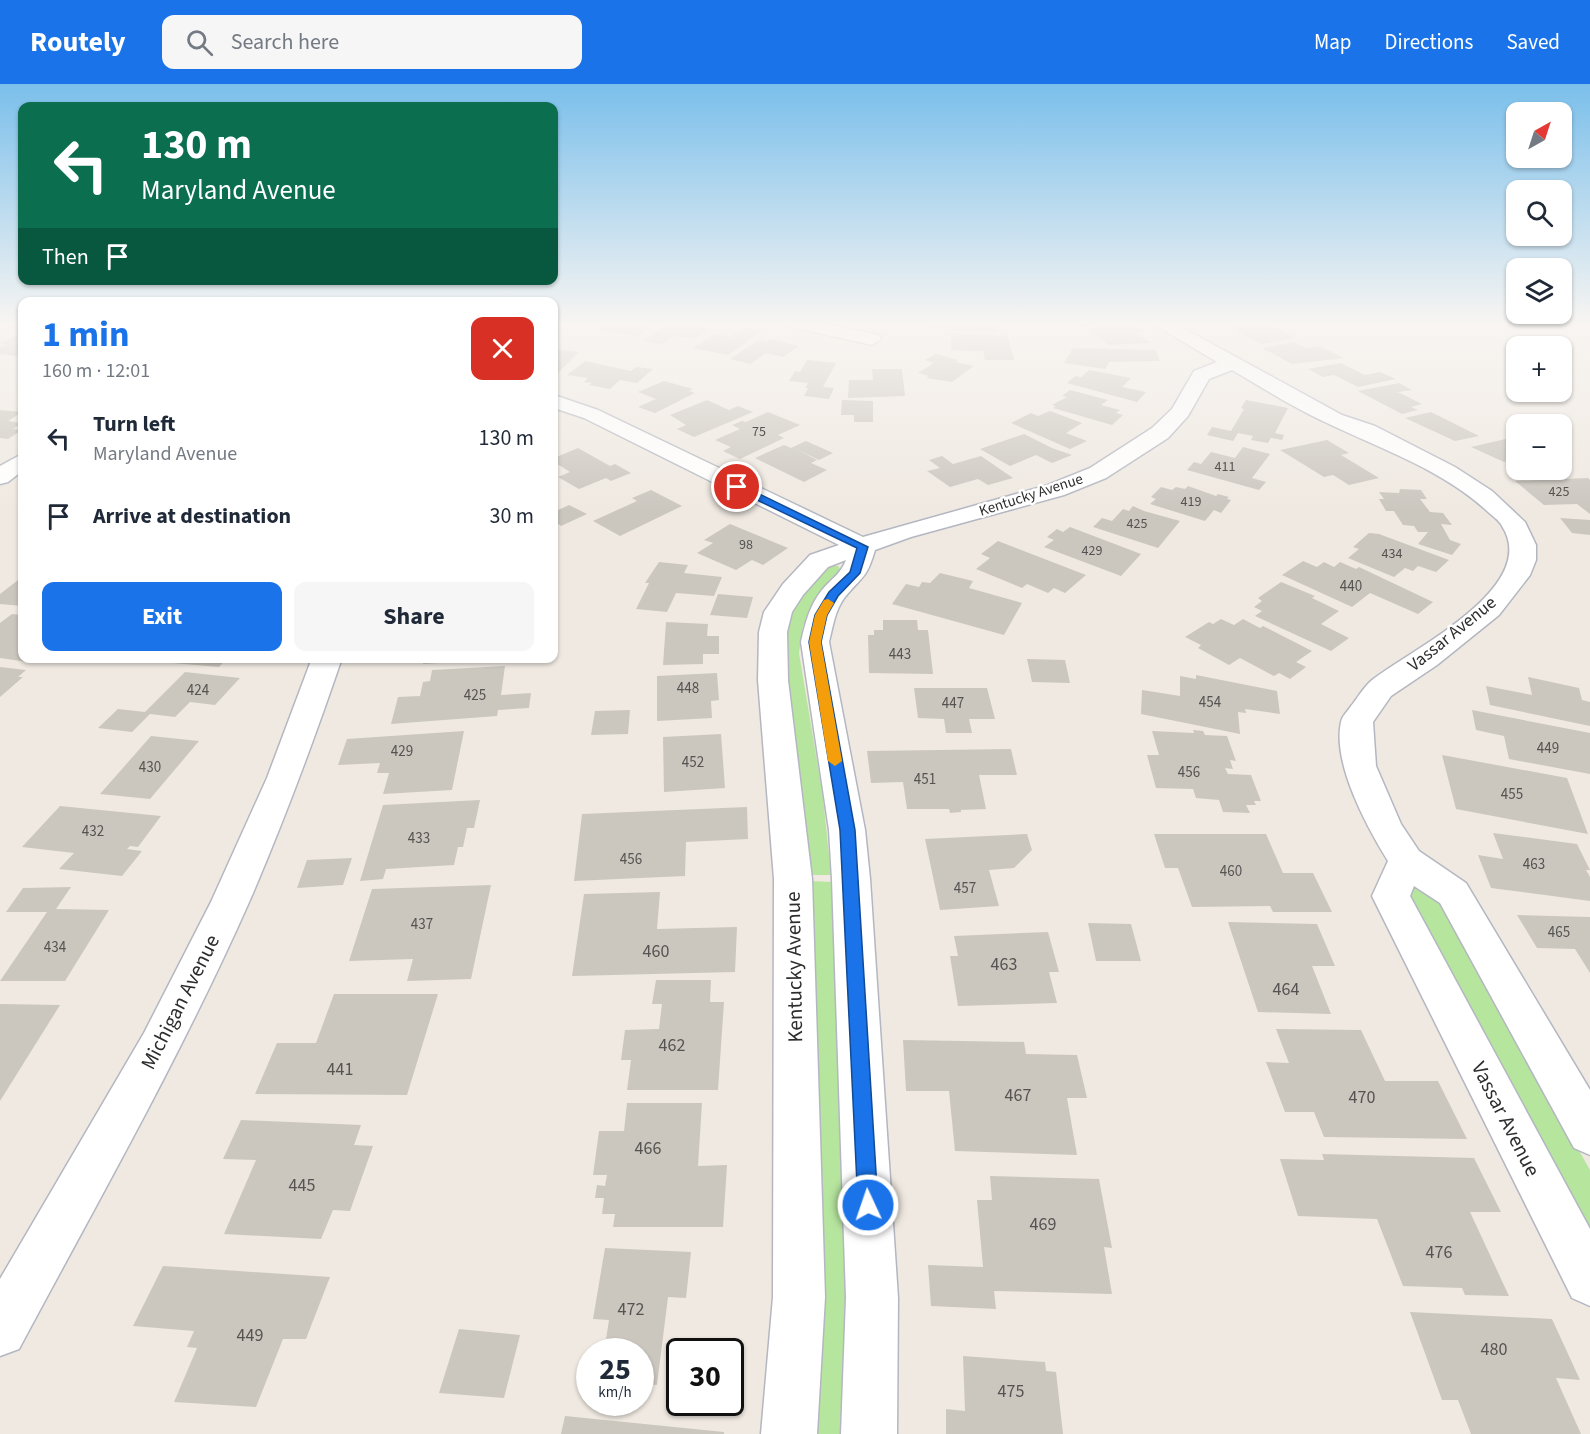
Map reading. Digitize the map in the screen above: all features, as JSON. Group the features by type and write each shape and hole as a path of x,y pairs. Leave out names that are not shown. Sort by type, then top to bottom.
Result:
{"street":[{"name":"Kentucky Avenue","path":"789,1434 799,1297 793,879 773,680 773,632 783,604 819,561 902,532 1056,490 1098,473 1160,433 1181,412 1196,385"},
{"name":"Vassar Avenue","path":"1272,385 1335,419 1366,431 1446,472 1484,495 1513,522 1522,545 1523,560 1517,575 1489,609 1427,659 1380,689 1358,721 1359,766 1385,827 1406,861 1453,893 1590,1133"},
{"name":"Vassar Avenue","path":"1296,385 1353,416 1366,431"},
{"path":"558,402 591,414 862,547 855,573 833,594 821,615 815,642 847,830 851,879 872,1298 869,1434"},
{"path":"0,477 18,464"},
{"name":"Michigan Avenue","path":"0,1330 159,1046 230,902 284,778 325,663"},
{"name":"Vassar Avenue","path":"1406,861 1391,896 1590,1280"}],"green space":[{"path":"830,566 838,566 842,571 815,601 803,626 799,653 823,797 831,875 811,875 799,767 782,664 789,620 797,600"},
{"path":"811,881 832,882 839,977 852,1271 843,1434 808,1434 819,1298 821,1142"},
{"path":"1410,884 1434,893 1590,1170 1590,1243 1405,891"}],"building":[{"path":"589,385 614,385 610,389"},
{"path":"655,385 678,385 693,389 689,391 695,393 655,413 638,407 656,399 638,392"},
{"path":"807,385 824,385 823,387 834,388 829,399 804,396 808,388 805,388"},
{"path":"849,385 904,385 905,396 848,398"},
{"path":"1074,385 1124,385 1122,387 1146,392 1137,402"},
{"path":"1389,385 1403,385 1412,390 1398,392 1422,404 1411,407 1418,410 1402,414 1358,391"},
{"path":"1070,390 1108,400 1101,405 1120,410 1116,413 1123,415 1112,425 1053,408 1056,406 1052,405 1067,397 1062,396"},
{"path":"707,400 729,410 738,406 753,412 694,437 677,429 686,425 670,415"},
{"path":"842,400 873,401 873,422 854,422 854,415 841,415"},
{"path":"1246,400 1288,408 1275,433 1284,435 1282,440 1271,438 1268,443 1251,440 1253,436 1238,433 1233,441 1207,435 1212,427 1231,431 1244,409 1241,408"},
{"path":"0,410 18,412 18,415 8,421 18,422 18,426 13,429 18,430 18,433 8,439 0,438"},
{"path":"1050,411 1082,423 1066,433 1087,441 1070,449 1011,423 1031,413 1038,416"},
{"path":"768,412 800,425 778,435 784,438 740,459 723,451 731,447 715,440 740,429 732,425 742,421 746,422"},
{"path":"1431,412 1479,436 1455,441 1405,418"},
{"path":"1024,434 1072,455 1052,463 1036,455 1010,466 980,449"},
{"path":"1506,439 1506,461 1504,462 1471,447"},
{"path":"1327,440 1349,453 1341,455 1379,478 1349,485 1333,475 1324,477 1280,450"},
{"path":"806,441 833,453 819,460 796,449 817,460 811,463 827,470 804,482 755,458 784,445 791,448"},
{"path":"1243,447 1270,454 1252,478 1266,482 1259,490 1187,470 1194,462 1201,464 1211,452 1235,458"},
{"path":"578,448 610,466 615,464 631,473 611,481 606,478 579,489 558,477 570,472 558,464 558,456"},
{"path":"942,456 953,464 981,456 1013,478 988,485 978,479 950,487 927,471 940,468 929,460"},
{"path":"1588,478 1590,480 1590,514 1577,504 1544,505 1515,481 1572,480"},
{"path":"1188,486 1216,496 1218,494 1229,497 1227,499 1231,500 1221,513 1214,510 1205,521 1150,504 1156,499 1151,497 1161,487 1172,490 1176,487 1185,489"},
{"path":"1400,489 1421,490 1427,499 1420,499 1430,512 1443,513 1452,525 1441,524 1450,540 1461,544 1452,555 1418,544 1428,532 1418,532 1414,526 1403,525 1394,511 1386,511 1379,499 1384,499 1379,492 1399,493"},
{"path":"651,490 682,506 620,536 593,521 637,501 632,498"},
{"path":"569,505 587,514 561,526 558,524 558,510"},
{"path":"1133,506 1180,521 1158,548 1093,527 1102,518 1112,521 1123,509 1129,511"},
{"path":"1560,518 1590,520 1590,535 1572,533"},
{"path":"730,524 788,548 763,565 752,560 736,570 697,553 713,543 704,540"},
{"path":"1070,527 1141,554 1121,576 1044,547 1054,540 1047,537 1057,529 1063,532"},
{"path":"1369,533 1379,534 1449,560 1436,572 1418,566 1413,571 1405,568 1394,577 1348,558 1359,549 1353,547"},
{"path":"998,541 1086,575 1065,593 1054,588 1048,593 1027,584 1022,588 976,569 990,558 981,554"},
{"path":"1303,561 1317,567 1324,562 1334,567 1340,562 1356,569 1359,567 1433,602 1418,614 1370,593 1352,607 1282,575"},
{"path":"659,562 688,565 684,573 722,577 714,596 676,593 667,612 636,609 649,583 645,583"},
{"path":"940,573 973,581 969,588 1022,603 1004,635 892,604 906,584 919,587 922,582 930,583"},
{"path":"18,580 18,606 0,604 0,594"},
{"path":"1281,582 1315,596 1312,598 1339,611 1321,624 1349,638 1331,651 1255,616 1262,611 1254,607 1262,601 1258,598"},
{"path":"718,594 753,597 747,618 710,615"},
{"path":"12,614 18,615 18,661 0,658 0,623"},
{"path":"1221,619 1234,625 1243,619 1260,628 1263,626 1312,651 1296,662 1306,667 1290,679 1279,673 1274,676 1240,658 1229,665 1198,648 1201,645 1185,637 1209,622 1213,624"},
{"path":"883,620 917,620 918,630 928,630 933,674 869,673 868,635 874,635 874,630 883,630"},
{"path":"666,622 708,624 707,636 719,636 719,654 703,654 703,664 663,665"},
{"path":"1027,659 1065,660 1070,683 1032,682"},
{"path":"173,663 223,663 219,667"},
{"path":"505,666 501,695 531,693 529,708 498,710 497,716 391,724 398,697 420,696 423,682 430,681 432,670"},
{"path":"0,667 26,670 18,677 23,677 0,697"},
{"path":"185,672 240,678 215,705 190,702 175,717 150,714 132,732 98,728 118,709 145,712"},
{"path":"717,673 719,700 711,701 712,718 657,721 657,676"},
{"path":"1196,675 1277,691 1280,714 1245,709 1246,713 1238,712 1240,734 1141,714 1142,690 1180,696 1180,676 1196,679"},
{"path":"1528,677 1579,688 1582,700 1590,702 1590,726 1490,705 1486,686 1532,695"},
{"path":"914,688 987,688 995,719 969,719 972,733 946,733 944,719 918,718"},
{"path":"630,710 628,734 591,735 595,711"},
{"path":"1472,710 1590,733 1590,774 1509,759 1504,736 1476,730"},
{"path":"1193,730 1203,731 1205,735 1227,736 1236,761 1230,760 1233,769 1225,768 1228,774 1251,775 1261,801 1254,801 1256,805 1246,805 1250,813 1223,812 1219,800 1196,798 1193,789 1156,788 1147,755 1159,755 1152,731 1194,733"},
{"path":"464,731 452,790 383,794 389,773 377,773 380,763 338,765 347,739"},
{"path":"721,734 725,788 664,792 663,737"},
{"path":"151,736 199,741 150,799 100,794"},
{"path":"1011,749 1017,775 979,775 986,809 950,813 949,809 907,809 903,782 871,783 867,751"},
{"path":"1442,755 1567,778 1588,834 1456,809"},
{"path":"480,800 474,828 467,828 463,847 458,847 454,865 386,869 383,879 360,881 383,805"},
{"path":"60,806 161,816 138,847 130,846 127,849 142,851 122,876 59,869 74,853 22,847"},
{"path":"747,807 748,839 686,842 685,876 574,881 582,814"},
{"path":"1493,833 1577,844 1590,870 1586,870 1590,877 1590,901 1491,888 1478,855 1503,859"},
{"path":"1027,834 1032,850 1014,868 989,870 999,906 940,910 925,839"},
{"path":"1154,834 1266,834 1283,873 1313,873 1332,912 1273,912 1270,906 1192,907 1178,868 1165,868"},
{"path":"352,858 343,885 297,888 307,860"},
{"path":"491,885 471,979 407,981 413,959 349,961 372,889"},
{"path":"71,887 56,909 109,910 65,981 0,981 47,912 6,912 23,888"},
{"path":"660,892 657,929 737,927 735,972 572,976 584,894"},
{"path":"1517,915 1590,917 1590,973 1575,949 1537,948"},
{"path":"1228,922 1317,924 1335,966 1312,966 1331,1014 1258,1012"},
{"path":"1088,923 1131,924 1141,961 1096,961"},
{"path":"1048,932 1059,972 1049,972 1057,1003 958,1006 950,956 958,956 954,936"},
{"path":"656,980 711,980 710,1002 724,1002 718,1090 627,1090 631,1060 621,1060 625,1030 659,1029 662,1004 652,1004"},
{"path":"334,994 438,994 407,1095 255,1094 277,1043 316,1043"},
{"path":"0,1004 60,1005 0,1101"},
{"path":"1276,1029 1361,1030 1385,1081 1438,1081 1467,1139 1324,1137 1314,1112 1285,1112 1266,1062 1289,1063"},
{"path":"903,1040 1024,1042 1026,1054 1077,1055 1087,1098 1067,1098 1077,1155 955,1151 949,1091 906,1091"},
{"path":"627,1103 702,1103 698,1166 727,1165 723,1227 613,1227 615,1214 602,1214 604,1198 595,1198 597,1185 605,1186 607,1175 593,1175 599,1131 624,1131"},
{"path":"241,1120 361,1125 354,1145 373,1146 350,1211 333,1210 321,1239 224,1234 256,1160 223,1159"},
{"path":"1322,1154 1474,1158 1501,1212 1470,1212 1509,1296 1465,1295 1462,1288 1403,1286 1377,1219 1298,1216 1280,1159 1324,1160"},
{"path":"990,1176 1099,1179 1112,1248 1104,1247 1112,1294 994,1291 996,1309 931,1306 928,1265 983,1267 977,1200 992,1200"},
{"path":"605,1248 691,1252 686,1298 668,1297 657,1385 654,1385 654,1338 606,1338 609,1320 593,1319"},
{"path":"163,1266 330,1277 306,1339 283,1339 256,1407 174,1402 197,1348 187,1347 194,1331 133,1326"},
{"path":"1410,1312 1552,1319 1580,1380 1556,1378 1581,1434 1471,1434 1458,1400 1442,1400"},
{"path":"459,1329 520,1335 504,1398 439,1393"},
{"path":"963,1356 1045,1362 1046,1371 1056,1372 1063,1434 946,1434 946,1409 965,1411"},
{"path":"565,1416 724,1432 724,1434 561,1434"}],"slow traffic":[{"path":"828,603 821,615 815,642 835,761"}],"route":[{"path":"737,487 862,547 855,573 833,594 821,615 815,642 847,830 868,1205"}]}
